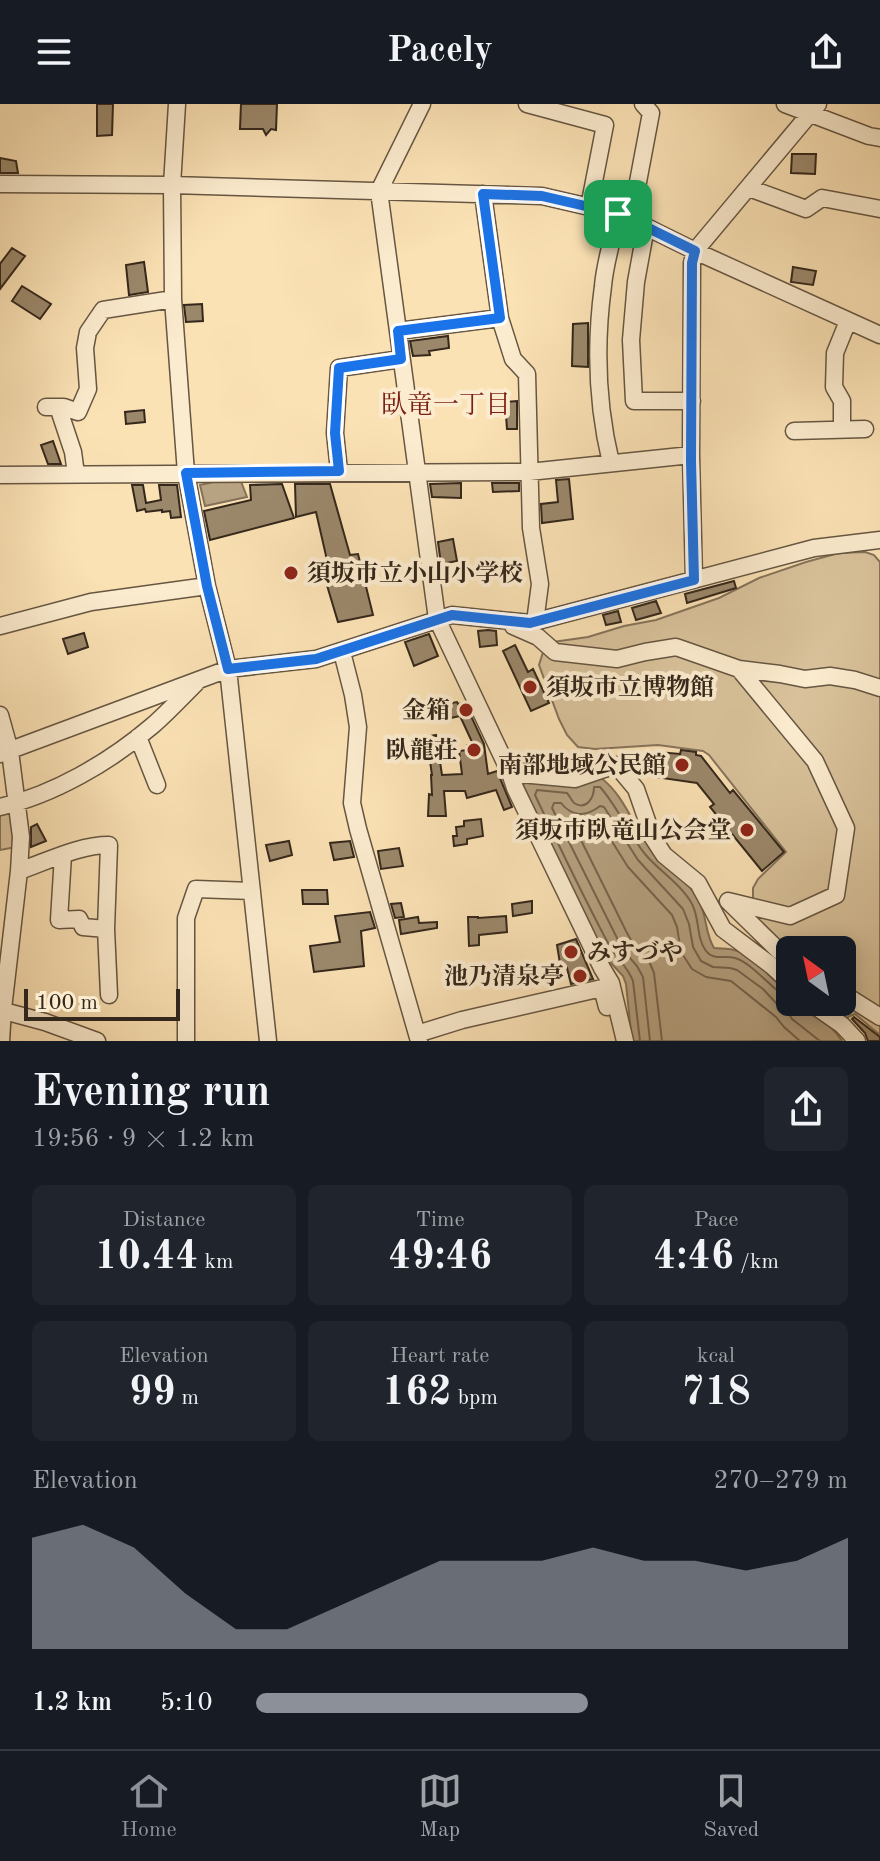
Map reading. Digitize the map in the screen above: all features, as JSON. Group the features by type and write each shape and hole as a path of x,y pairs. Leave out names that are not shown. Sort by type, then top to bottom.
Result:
{"street":[{"path":"177,104 172,185 173,299 186,473 207,586 228,669 268,1041"},
{"path":"422,104 379,191 437,619 515,788 611,983 625,1041"},
{"path":"527,104 605,125 589,207"},
{"path":"611,463 603,427 598,374 603,285 651,113 643,104"},
{"path":"785,104 814,109 869,136 880,138"},
{"path":"694,580 691,455 692,263 695,251 814,109"},
{"path":"0,184 172,185 542,196 624,217 880,335"},
{"path":"749,188 806,209 822,198 880,209"},
{"path":"483,194 500,318 513,359 527,374 531,528 540,584 535,622"},
{"path":"646,227 636,282 631,340 634,401 692,401"},
{"path":"76,474 73,452 52,407 78,412 88,389 85,348 88,332 103,310 173,299"},
{"path":"398,331 500,318"},
{"path":"842,430 842,401 834,387 835,353 848,321"},
{"path":"339,471 335,433 339,368 401,359"},
{"path":"794,431 865,429"},
{"path":"0,475 529,472 691,455"},
{"path":"5,752 228,669 316,659 452,615 535,622 814,548 880,540"},
{"path":"0,626 91,602 207,586"},
{"path":"507,624 538,637 555,652 617,659 676,647 739,669 805,679 830,676 880,688"},
{"path":"342,652 358,727 352,803 418,1037 462,1020 602,988 614,1041"},
{"path":"728,901 790,916 836,895 846,828 815,761 739,669"},
{"path":"0,807 54,789 107,759 151,727 200,679"},
{"path":"0,715 5,752 18,803 21,837 19,871 5,958 1,1041"},
{"path":"138,737 157,785"},
{"path":"510,773 575,779 616,765 636,789 653,838 664,855 698,883 723,929 776,970"},
{"path":"19,871 93,845 109,845 106,929 109,995"},
{"path":"63,855 59,920 79,919 83,927 106,929"},
{"path":"186,1041 186,918 196,889 252,891"},
{"path":"723,929 728,901"},
{"path":"728,901 776,948"},
{"path":"856,1002 880,1017"},
{"path":"1,1010 97,1041"},
{"path":"829,1016 857,1041"}],"shaded area":[{"path":"865,552 874,555 880,562 880,1035 856,1015 856,936 776,936 776,964 766,954 756,924 753,888 786,852 709,755 703,751 658,745 595,749 578,747 559,719 539,665 544,649 553,642 588,637 656,620 719,598 759,578 839,553"},
{"path":"14,808 16,847 0,850 0,810"}],"water":[{"path":"239,476 247,497 205,506 200,485"},
{"path":"601,778 623,803 652,850 695,894 714,948 742,953 776,978 776,1016 819,1016 842,1041 632,1041 623,976 599,945 523,786 525,782"}],"building":[{"path":"97,104 113,104 112,135 97,136"},
{"path":"241,104 277,104 276,130 271,129 266,135 263,129 240,129"},
{"path":"792,154 816,154 815,174 791,173"},
{"path":"0,158 16,161 18,173 0,173"},
{"path":"12,248 25,256 0,289 0,264"},
{"path":"144,262 148,292 129,295 126,265"},
{"path":"793,267 816,271 813,285 791,282"},
{"path":"22,286 51,304 40,319 12,301"},
{"path":"202,304 203,321 186,322 184,305"},
{"path":"588,323 588,367 572,366 573,324"},
{"path":"448,336 449,348 429,351 430,355 413,356 410,341"},
{"path":"517,401 517,429 507,429 505,402"},
{"path":"144,410 145,422 126,424 125,412"},
{"path":"53,441 61,464 48,464 41,445"},
{"path":"569,479 573,519 542,523 541,504 558,502 556,480"},
{"path":"461,483 461,498 432,497 430,484"},
{"path":"492,483 519,483 519,491 493,492"},
{"path":"282,484 294,518 210,540 204,511 251,500 250,485"},
{"path":"295,484 330,484 350,555 358,554 373,615 338,622 320,562 327,560 316,512 296,517"},
{"path":"132,485 143,485 146,503 161,500 159,485 177,485 181,517 171,518 170,511 137,511"},
{"path":"453,539 457,561 441,564 438,542"},
{"path":"734,581 736,588 687,603 685,594"},
{"path":"656,601 661,613 636,620 632,608"},
{"path":"618,611 621,622 606,625 603,615"},
{"path":"478,631 496,631 497,645 480,647"},
{"path":"84,633 88,647 68,654 63,639"},
{"path":"429,634 438,656 414,666 405,642"},
{"name":"須坂市立博物館","path":"515,645 528,672 533,669 549,703 531,711 503,651"},
{"path":"465,703 484,744 488,774 497,771 512,807 504,810 496,790 467,798 465,791 444,791 446,816 428,816 432,775 424,737 436,735 442,775 462,774 459,751 467,750 467,745 473,744 460,716 436,722 434,706"},
{"path":"681,750 701,756 784,852 762,871 710,807 714,804 697,783 655,777 659,752 680,754"},
{"path":"481,819 483,836 454,846 456,827 464,826 464,821"},
{"path":"37,824 46,841 31,847 31,827"},
{"path":"289,841 292,855 270,861 266,845"},
{"path":"350,841 354,857 334,860 330,843"},
{"path":"399,848 403,866 381,869 378,851"},
{"path":"302,890 327,890 328,904 303,904"},
{"path":"532,901 532,913 513,916 512,904"},
{"path":"401,903 404,917 395,918 391,904"},
{"path":"370,912 375,928 361,931 364,966 314,972 310,946 340,942 335,916"},
{"path":"506,916 507,932 479,935 479,945 469,946 468,917"},
{"path":"418,917 419,923 437,922 437,928 401,934 399,920"},
{"path":"576,939 593,979 571,984 567,968 561,970 557,945"},
{"path":"854,1017 880,1037 880,1041 868,1041 852,1019"}],"place":[{"name":"須坂市立小山小学校","path":"291,573"},
{"name":"須坂市立博物館","path":"530,687"},
{"name":"金箱","path":"466,710"},
{"name":"臥龍荘","path":"474,750"},
{"name":"南部地域公民館","path":"682,765"},
{"name":"須坂市臥竜山公会堂","path":"747,830"},
{"name":"みすづや","path":"571,952"},
{"name":"池乃清泉亭","path":"580,976"}],"district":[{"name":"臥竜一丁目","path":"446,404"}],"route":[{"path":"483,194 542,196 618,214 695,251 692,263 691,461 694,580 530,623 452,615 316,659 228,669 207,586 186,473 339,471 335,433 339,368 401,359 398,331 500,318 483,194"}]}
